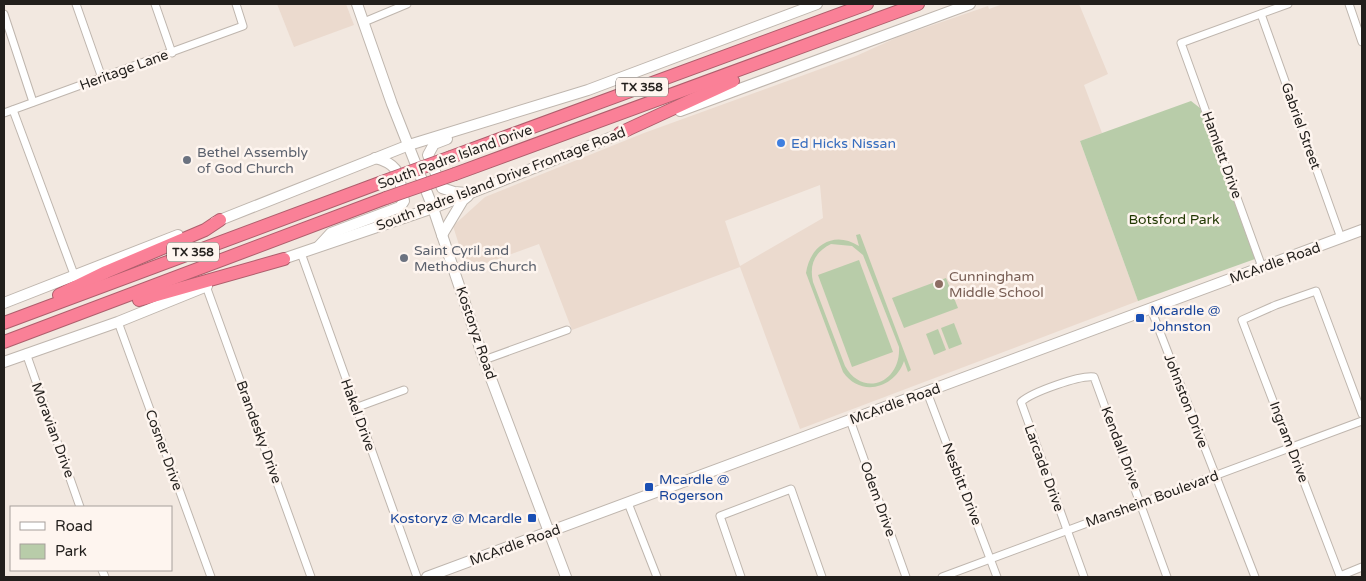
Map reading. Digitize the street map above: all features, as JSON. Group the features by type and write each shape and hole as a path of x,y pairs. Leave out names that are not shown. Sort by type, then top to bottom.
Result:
{"highway":[{"name":"South Padre Island Drive","path":"4,322 867,4"},
{"name":"South Padre Island Drive","path":"4,342 386,198 918,4"},
{"path":"620,134 699,95 858,26"},
{"path":"4,322 106,272 205,230 220,220"},
{"path":"57,323 284,259"}],"main road":[{"name":"Kostoryz Road","path":"357,4 433,208 484,360 566,577"},
{"path":"4,303 75,277 409,145 588,90 817,4"},
{"name":"South Padre Island Drive Frontage Road","path":"4,362 118,322 206,286 433,208 620,134 970,4"},
{"path":"470,193 454,192 442,188 428,155 434,144 513,112"},
{"path":"318,247 331,233 400,207 404,200 397,170 390,162 375,158"},
{"path":"442,235 462,200 470,193"},
{"name":"McArdle Road","path":"427,577 1362,230"}],"street":[{"path":"76,4 102,78"},
{"path":"155,4 172,53"},
{"name":"Heritage Lane","path":"4,113 244,26 236,4"},
{"path":"364,22 407,4"},
{"path":"1261,14 1288,4"},
{"path":"1348,4 1362,42"},
{"path":"4,14 33,102"},
{"name":"Hamlett Drive","path":"1261,14 1181,44 1262,267"},
{"name":"Gabriel Street","path":"1261,14 1341,238"},
{"path":"13,110 75,277"},
{"name":"Hakel Drive","path":"300,253 417,577"},
{"name":"Brandesky Drive","path":"206,286 311,577"},
{"name":"Ingram Drive","path":"1362,414 1316,291 1276,305 1242,320 1340,576 1362,567"},
{"name":"Johnston Drive","path":"1151,309 1255,577"},
{"name":"Cosner Drive","path":"118,322 211,577"},
{"path":"484,360 566,330"},
{"name":"Moravian Drive","path":"26,354 80,506"},
{"name":"Kendall Drive","path":"1063,383 1088,376 1094,377 1142,503 1167,577"},
{"name":"Larcade Drive","path":"1063,383 1022,400 1021,405 1084,577"},
{"path":"355,408 404,390"},
{"name":"Nesbitt Drive","path":"927,392 997,577"},
{"name":"Odem Drive","path":"850,420 906,577"},
{"name":"Mansheim Boulevard","path":"942,577 1362,422"},
{"path":"741,577 720,516 791,489 822,577"},
{"path":"628,503 657,577"}],"shaded area":[{"path":"277,4 346,4 354,25 294,47"},
{"path":"1003,4 1079,4 1108,74 1084,85 1102,133 1080,141 1138,301 800,429 740,267 572,330 539,244 467,270 453,226 485,197 644,133 856,56 898,37 988,6 989,9","holes":["820,185 823,218 740,266 725,221"]}],"green space":[{"name":"Botsford Park","path":"1191,101 1200,108 1255,259 1138,301 1080,141"},
{"path":"860,234 911,370 908,372 904,361 900,370 893,378 877,386 868,387 850,380 843,372 806,273 808,263 818,248 832,240 850,241 859,246 856,235","holes":["831,244 852,246 863,255 899,347 898,359 894,370 888,377 871,384 861,382 845,366 812,276 814,259 825,247"]},
{"path":"859,260 893,352 852,367 818,275"},
{"path":"946,278 958,308 904,328 892,298"},
{"path":"954,323 962,344 949,349 941,328"},
{"path":"938,329 946,350 934,355 926,334"}],"place":[{"name":"Ed Hicks Nissan","path":"781,143"},
{"name":"Bethel Assembly of God Church","path":"187,160"},
{"name":"Saint Cyril and Methodius Church","path":"404,258"},
{"name":"Cunningham Middle School","path":"939,284"},
{"name":"Mcardle @ Johnston","path":"1140,318"},
{"name":"Mcardle @ Rogerson","path":"649,487"},
{"name":"Kostoryz @ Mcardle","path":"532,518"}]}
